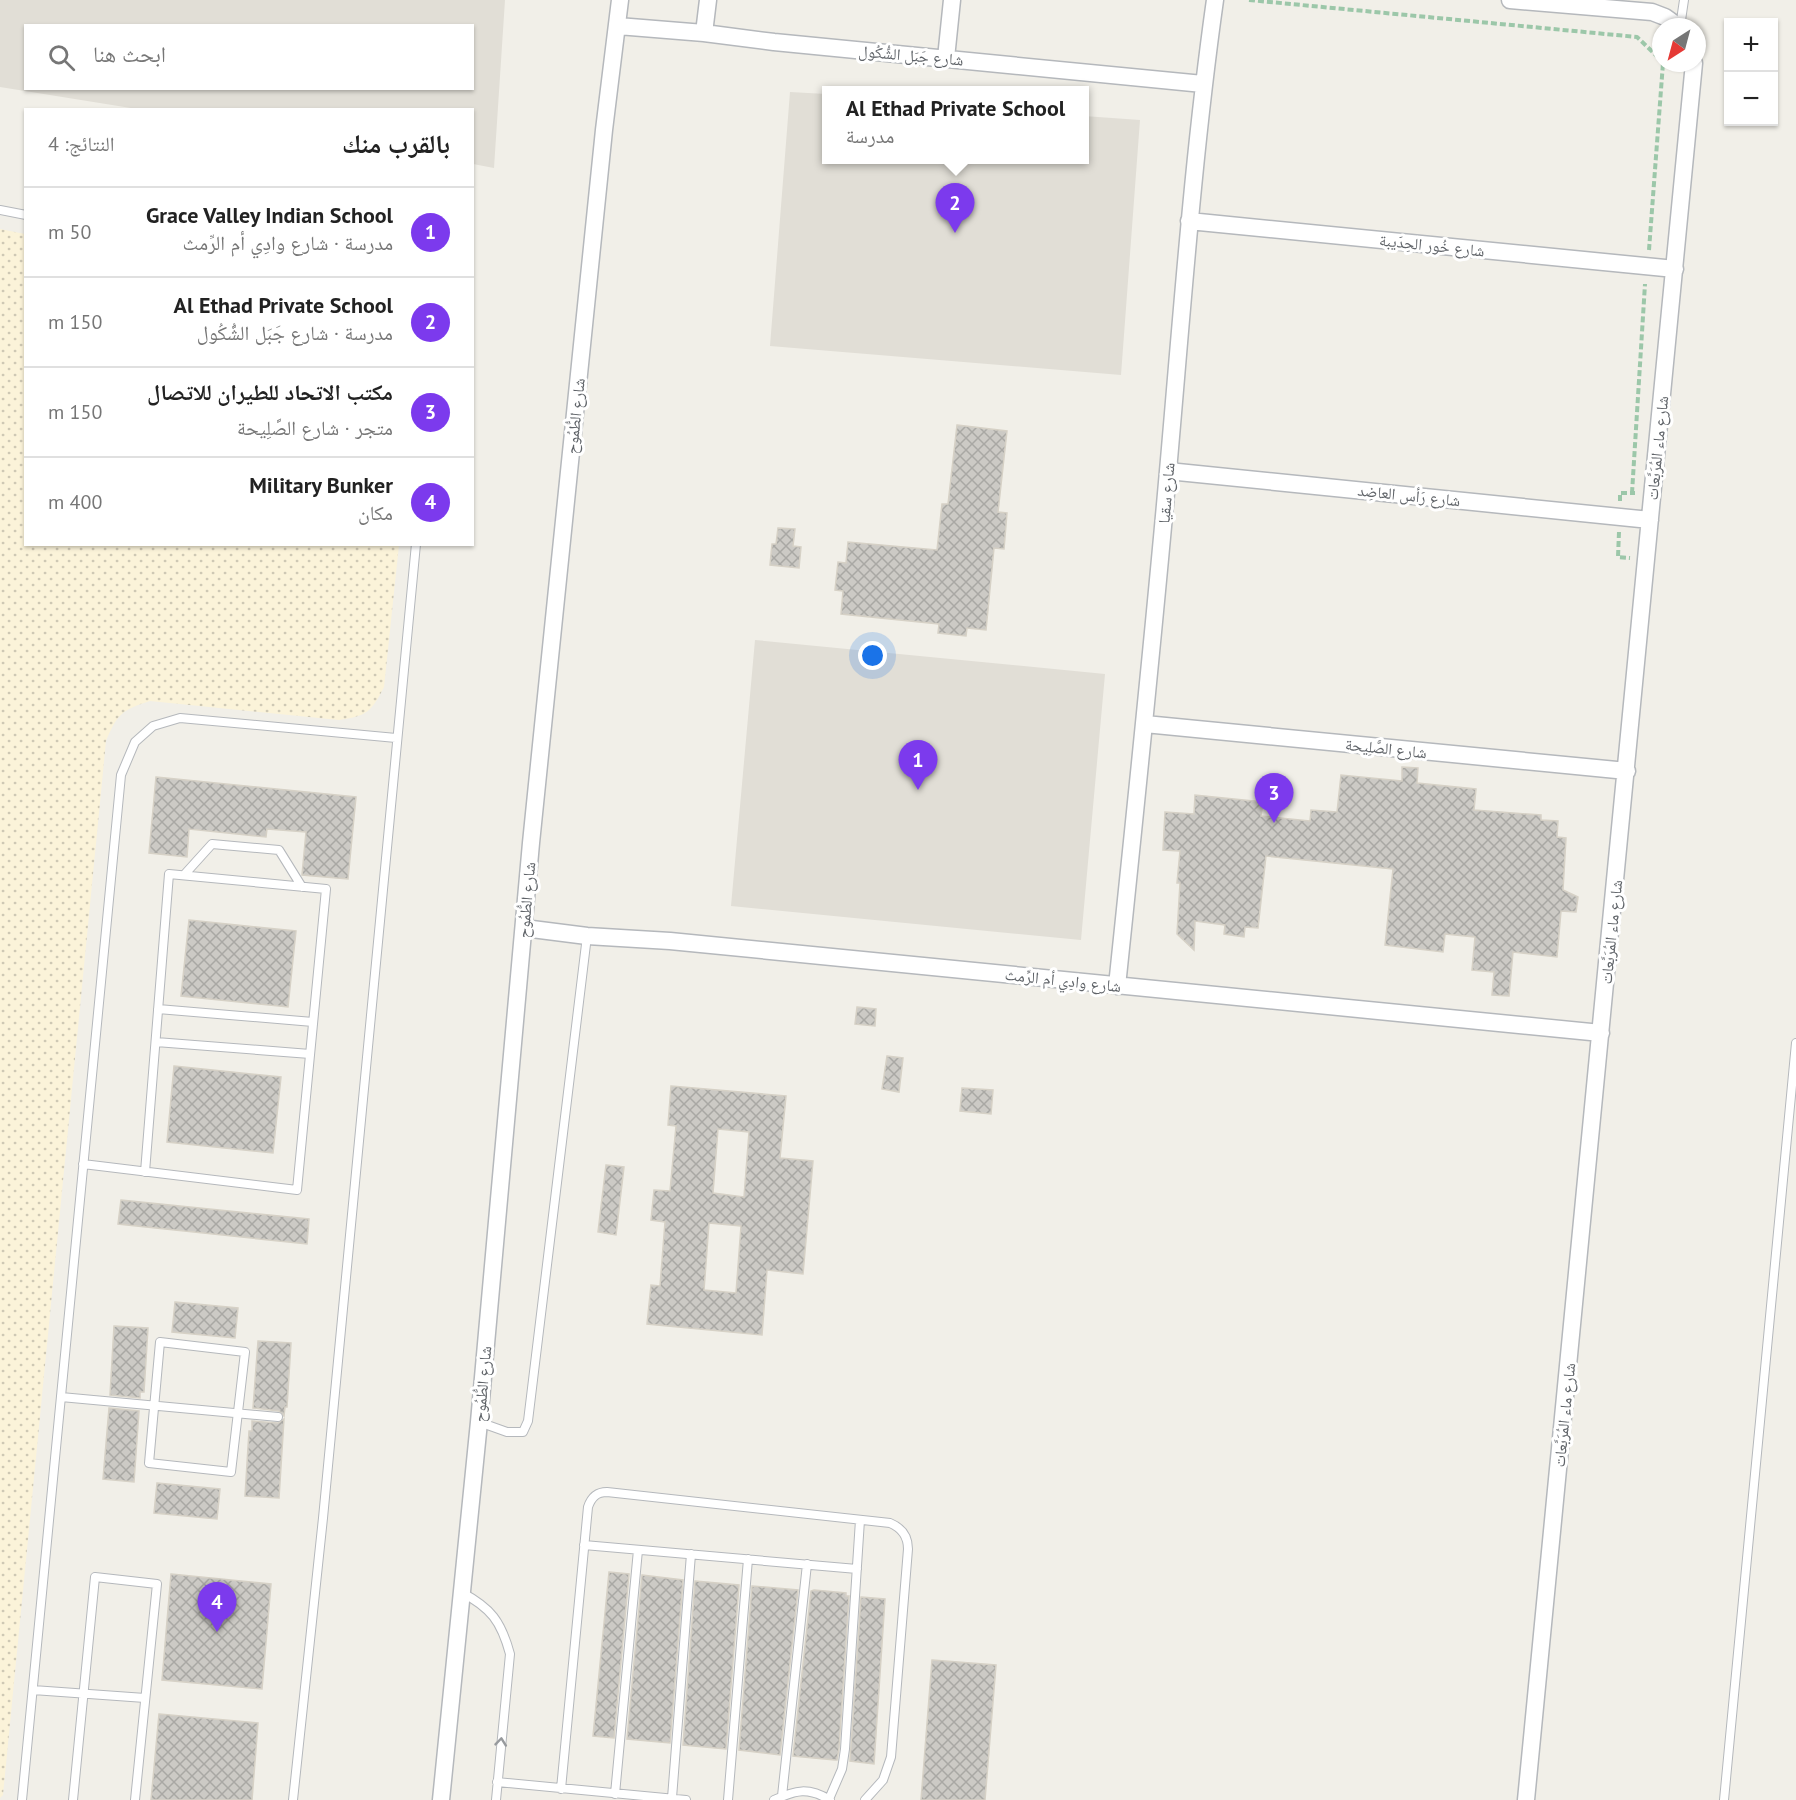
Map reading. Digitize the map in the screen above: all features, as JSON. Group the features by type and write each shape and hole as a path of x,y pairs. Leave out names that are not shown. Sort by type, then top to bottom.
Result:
{"street":[{"name":"شارع الطُّمُوح","path":"441,1800 524,928 604,130 620,0"},
{"path":"704,33 708,0"},
{"path":"946,58 952,0"},
{"name":"شارع سقيا","path":"1117,986 1145,724 1189,221 1203,84 1215,0"},
{"path":"1510,0 1652,12 1668,18"},
{"name":"شارع جَبَل الشُّكُول","path":"618,26 1203,84"},
{"name":"شارع ماء المُرَبَّعات","path":"1526,1800 1693,72"},
{"name":"شارع خُور الحِدَيبة","path":"1189,221 1675,269"},
{"name":"شارع رَأس العاضِد","path":"1168,471 1650,520"},
{"name":"شارع الصَّلِيحة","path":"1145,724 1627,771"},
{"name":"شارع وادِي أم الرِّمث","path":"524,928 587,936 670,941 1601,1033"}],"lane":[{"path":"1681,18 1684,0"},
{"path":"0,210 24,214"},
{"path":"292,1800 323,1518 416,546"},
{"path":"22,1800 121,775 135,742 153,726 180,718 396,738"},
{"path":"184,875 212,844 279,850 302,887"},
{"path":"83,1164 145,1172 297,1190 326,889 169,874 145,1172"},
{"path":"478,1422 507,1432 523,1432 528,1421 587,936"},
{"path":"158,1009 313,1022"},
{"path":"156,1042 310,1054"},
{"path":"1724,1800 1796,1044"},
{"path":"160,1342 245,1352 231,1472 149,1463 154,1406 160,1342"},
{"path":"61,1397 278,1417"},
{"path":"561,1788 584,1545 590,1502 593,1497 602,1492 890,1523 905,1536 908,1549 891,1757 883,1780 865,1800"},
{"path":"807,1564 778,1798 794,1792 806,1791 818,1793 830,1800 842,1769 845,1749 860,1520"},
{"path":"584,1545 857,1569"},
{"path":"615,1794 638,1550"},
{"path":"672,1798 691,1554"},
{"path":"728,1800 748,1559"},
{"path":"73,1800 95,1577 157,1584 135,1800"},
{"path":"460,1592 479,1602 494,1616 504,1634 510,1654 496,1800"},
{"path":"33,1690 145,1698"},
{"path":"497,1782 686,1800"}],"path":[{"path":"1249,0 1637,37 1652,51"}],"shaded area":[{"path":"0,0 505,0 494,168 474,164 474,108 131,108 0,87"},
{"path":"790,92 822,94 822,164 1089,164 1089,116 1140,120 1121,375 770,346"},
{"path":"755,640 1105,674 1081,940 731,906"}],"sand":[{"path":"0,229 24,234 24,546 399,546 384,687 367,712 339,720 150,701 132,707 121,715 113,725 106,741 3,1795 0,1798"}],"building":[{"path":"957,425 1007,431 998,512 1007,513 1004,549 994,548 986,630 967,628 966,636 938,633 939,624 841,614 843,591 835,590 838,562 846,563 848,542 937,550 942,504 948,504"},
{"path":"778,528 795,529 793,546 801,547 799,568 770,565 772,544 776,544"},
{"path":"1402,767 1418,768 1417,783 1476,789 1474,810 1541,815 1541,820 1558,821 1557,837 1566,838 1563,890 1578,897 1576,912 1561,911 1557,957 1513,952 1509,996 1492,995 1494,972 1472,970 1475,937 1445,934 1443,952 1385,945 1393,869 1266,856 1258,928 1245,927 1244,937 1224,934 1225,925 1195,921 1194,950 1177,934 1180,883 1177,883 1180,851 1163,850 1165,812 1194,814 1195,795 1263,802 1261,816 1310,821 1311,810 1337,812 1341,775 1402,781"},
{"path":"156,777 356,797 348,879 302,875 306,832 267,829 266,837 189,829 187,857 149,853"},
{"path":"189,920 296,931 288,1007 181,996"},
{"path":"857,1007 876,1009 875,1026 855,1024"},
{"path":"887,1056 903,1058 899,1092 882,1089"},
{"path":"174,1066 281,1077 273,1153 167,1142"},
{"path":"671,1086 786,1096 780,1158 813,1161 803,1274 767,1270 762,1335 647,1324 651,1285 660,1286 665,1222 651,1220 654,1190 670,1191 676,1126 668,1125","holes":["718,1129 749,1132 744,1197 713,1193","709,1223 741,1226 736,1293 704,1290"]},
{"path":"962,1088 993,1090 991,1114 960,1111"},
{"path":"606,1165 624,1167 616,1235 598,1232"},
{"path":"121,1200 309,1219 307,1244 118,1224"},
{"path":"175,1302 238,1308 235,1338 172,1332"},
{"path":"114,1326 148,1328 144,1392 140,1392 140,1398 110,1395"},
{"path":"258,1341 291,1343 287,1407 285,1407 284,1416 279,1411 253,1408"},
{"path":"109,1408 139,1411 134,1482 103,1479"},
{"path":"284,1419 279,1498 245,1496 249,1431 252,1431 252,1421 278,1423"},
{"path":"157,1483 220,1489 217,1519 154,1513"},
{"path":"609,1572 629,1574 614,1738 593,1736"},
{"path":"171,1574 271,1584 262,1689 162,1680"},
{"path":"642,1575 683,1580 670,1743 627,1739"},
{"path":"695,1581 739,1585 726,1749 683,1745"},
{"path":"752,1586 798,1590 780,1755 739,1750"},
{"path":"811,1591 846,1593 846,1596 849,1596 837,1760 793,1756"},
{"path":"861,1597 885,1599 874,1764 850,1761"},
{"path":"932,1660 996,1665 985,1800 921,1800"},
{"path":"159,1714 258,1723 252,1800 151,1800"}],"place":[{"name":"Al Ethad Private School","path":"955,233"},
{"name":"Grace Valley Indian School","path":"918,790"},
{"name":"مكتب الاتحاد للطيران للاتصال","path":"1274,823"},
{"name":"Military Bunker","path":"217,1632"}]}
